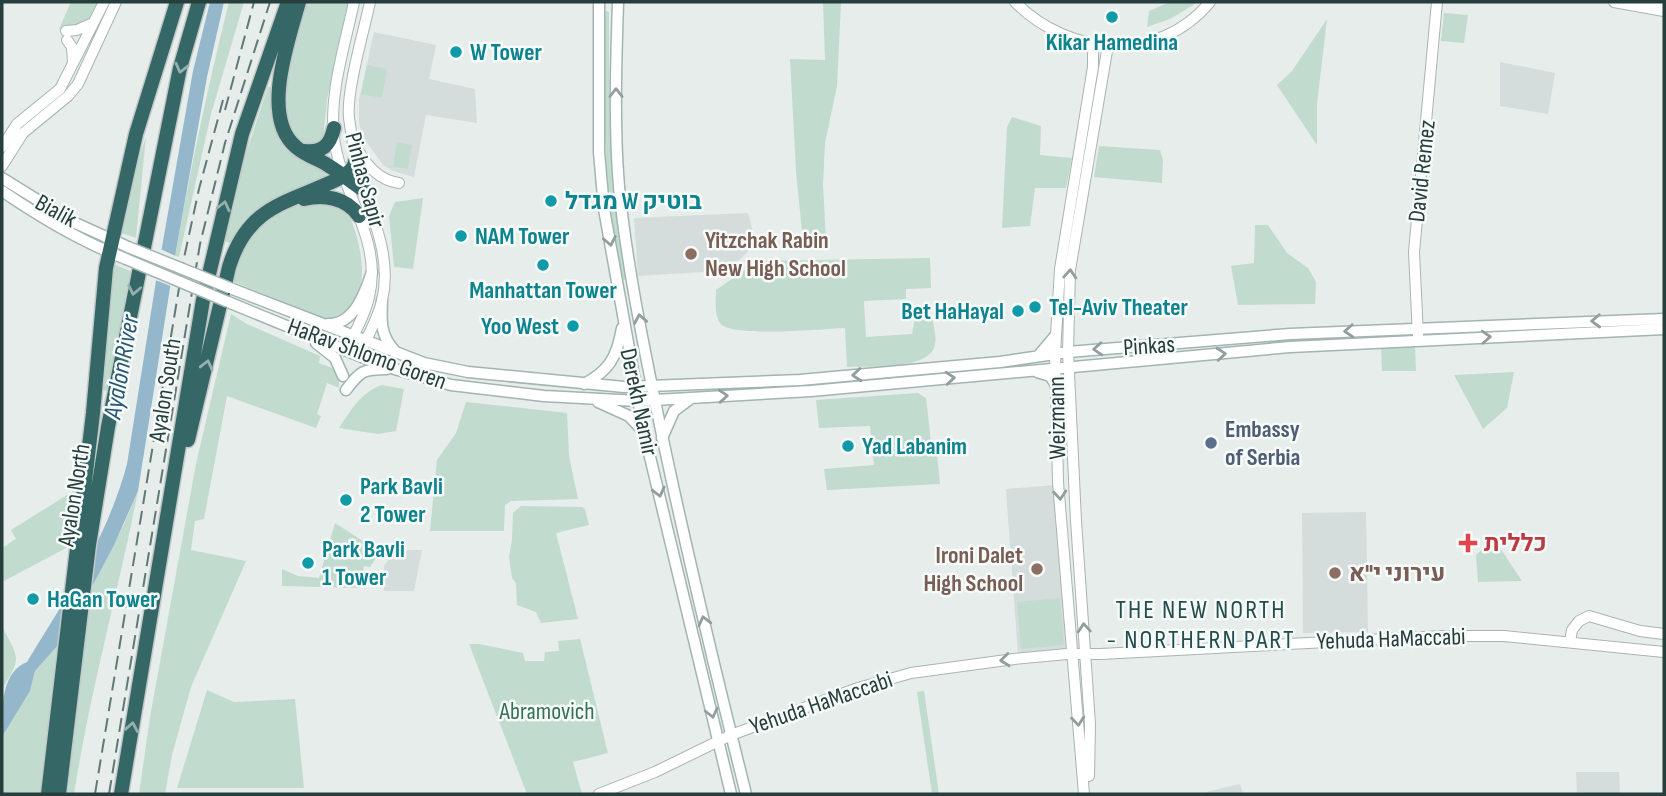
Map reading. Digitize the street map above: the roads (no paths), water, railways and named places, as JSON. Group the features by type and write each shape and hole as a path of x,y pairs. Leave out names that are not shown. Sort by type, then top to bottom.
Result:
{"highway":[{"path":"48,794 93,413 104,282 119,251 136,134 177,2"},
{"name":"Ayalon North","path":"57,794 91,530 139,266 180,68 199,2"},
{"name":"Ayalon South","path":"121,794 209,272 242,134 287,2"},
{"path":"299,2 282,62 279,92 286,135 300,150 365,191"},
{"path":"300,150 317,152 325,148 334,128"},
{"path":"162,550 233,256 243,233 257,219 290,198 344,176 353,168 355,149"},
{"path":"272,209 320,197 348,205 359,216"}],"main road":[{"name":"Derekh Namir","path":"599,2 599,152 604,209 635,387 644,432 725,738 746,794"},
{"name":"Derekh Namir","path":"618,2 616,93 620,187 652,386 725,738 731,794"},
{"name":"Bialik","path":"2,178 119,251"},
{"name":"Bialik","path":"2,191 26,207 119,251"},
{"name":"HaRav Shlomo Goren","path":"119,251 230,288 403,356 468,372 635,387"},
{"name":"HaRav Shlomo Goren","path":"119,251 228,302 358,356 420,378 469,388 593,400 638,401"},
{"path":"326,324 338,324 350,315 364,295 372,272"},
{"path":"382,300 383,333 391,347 403,356"},
{"path":"583,384 599,376 613,359 623,319"},
{"name":"Pinkas","path":"635,387 814,379 1000,362 1055,353 1290,334 1664,319"},
{"name":"Pinkas","path":"638,401 811,391 1290,347 1664,329"},
{"path":"303,333 334,358 343,376"},
{"path":"1039,355 1056,335"},
{"path":"346,390 364,370 392,368"},
{"path":"1028,371 1050,376 1056,385"},
{"path":"662,438 674,411 692,398"},
{"path":"593,400 629,416 644,432"}],"street":[{"path":"2,147 17,124 60,89 104,2"},
{"path":"2,166 23,134 78,85 116,2"},
{"name":"Pinhas Sapir","path":"346,351 369,297 372,272 369,246 344,176 336,149 334,128 337,89 354,2"},
{"name":"Pinhas Sapir","path":"358,356 382,300 385,276 384,255 365,191 349,117 350,99 370,2"},
{"path":"1015,2 1049,30 1072,40 1108,46 1127,45 1160,37 1191,20 1210,2"},
{"name":"David Remez","path":"1418,341 1414,252 1437,2"},
{"path":"1614,2 1664,11"},
{"path":"1652,2 1664,4"},
{"path":"73,65 72,47 67,35 94,23"},
{"name":"Weizmann","path":"1084,794 1058,482 1055,353 1060,269 1093,67 1093,50 1090,43"},
{"name":"Weizmann","path":"1090,794 1090,724 1068,352 1070,270 1108,46"},
{"path":"355,149 376,173 399,183"},
{"path":"1570,642 1572,630 1579,621 1590,616 1640,631 1664,634"},
{"name":"Yehuda HaMaccabi","path":"599,794 655,772 725,738 858,688 911,673 965,664 1086,654 1443,636 1504,636 1664,652"}],"water":[{"path":"210,2 224,2 207,77 175,256 138,491 95,581 59,644 35,671 30,691 2,737 7,683 18,667 27,662 71,590 109,517 127,464 193,71"}],"railway":[{"path":"225,110 254,2"},
{"path":"109,794 200,244 225,143 270,2"},
{"path":"95,794 184,258 223,100"}],"place":[{"name":"Kikar Hamedina","path":"1112,17"},
{"name":"W Tower","path":"456,52"},
{"name":"מגדל W בוטיק","path":"551,201"},
{"name":"NAM Tower","path":"461,236"},
{"name":"Yitzchak Rabin New High School","path":"691,254"},
{"name":"Manhattan Tower","path":"543,265"},
{"name":"Tel-Aviv Theater","path":"1035,307"},
{"name":"Bet HaHayal","path":"1018,311"},
{"name":"Yoo West","path":"573,326"},
{"name":"Embassy of Serbia","path":"1211,443"},
{"name":"Yad Labanim","path":"848,446"},
{"name":"Park Bavli 2 Tower","path":"346,500"},
{"name":"כללית","path":"1468,543"},
{"name":"Park Bavli 1 Tower","path":"308,563"},
{"name":"Ironi Dalet High School","path":"1037,569"},
{"name":"עירוני י\"א","path":"1335,573"},
{"name":"HaGan Tower","path":"33,599"}],"district":[{"name":"THE NEW NORTH - NORTHERN PART","path":"1201,625"}],"water label":[{"name":"Ayalon River","path":"122,367"}],"park label":[{"name":"Abramovich","path":"547,711"}]}
